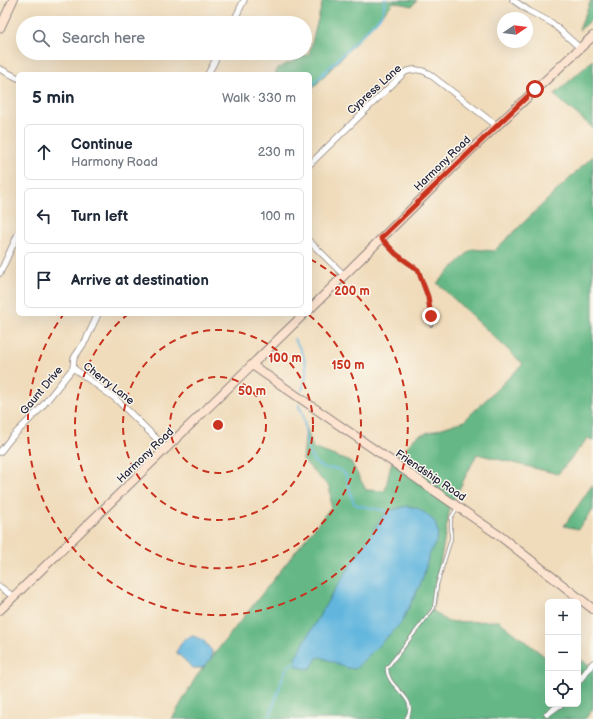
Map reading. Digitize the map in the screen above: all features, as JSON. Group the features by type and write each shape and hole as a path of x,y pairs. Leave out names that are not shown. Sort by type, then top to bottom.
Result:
{"main road":[{"path":"0,28 13,0"},
{"name":"Harmony Road","path":"312,307 497,126 593,36"},
{"name":"Harmony Road","path":"0,610 302,316"},
{"name":"Friendship Road","path":"252,364 458,506 593,608"}],"street":[{"path":"236,16 244,0"},
{"path":"513,0 529,11 552,22 580,48"},
{"path":"209,72 215,60"},
{"path":"0,69 16,77"},
{"name":"Cypress Lane","path":"312,162 405,72 412,69 428,73 497,126"},
{"path":"0,273 16,238"},
{"path":"312,244 344,275"},
{"name":"Gaunt Drive","path":"0,452 11,438 40,408 73,368 74,358 86,340 97,316"},
{"name":"Cherry Lane","path":"73,368 116,399 167,449"},
{"path":"0,587 14,597"},
{"path":"581,678 593,663"},
{"path":"547,714 557,707"}],"lane":[{"path":"381,238 396,254 418,270 428,297 431,325"},
{"path":"406,719 410,709 408,698 390,681 387,676 387,668 434,608 437,585 451,539 451,518 458,506"}],"green space":[{"path":"323,0 417,0 412,6 394,2 312,89 312,72 276,72 278,68 296,60 312,60 312,42"},
{"path":"591,0 593,0 593,19 579,30"},
{"path":"593,60 593,128 554,95"},
{"path":"593,156 593,441 588,438 558,474 477,454 450,507 432,610 448,622 499,621 545,657 545,707 581,707 581,660 593,667 593,709 585,719 172,719 196,677 331,507 330,488 303,460 306,427 313,448 351,462 366,490 385,491 391,464 417,436 464,421 523,364 437,283 472,249 494,251"},
{"path":"593,484 593,510 578,529 564,526"}],"water":[{"path":"407,506 417,508 425,513 435,522 438,533 436,542 429,555 422,581 401,623 355,669 348,668 321,657 317,658 311,668 305,669 297,666 295,658 332,594 383,516 389,511"},
{"path":"193,636 203,640 212,651 211,659 202,668 193,668 176,652 184,639"}],"waterway":[{"path":"312,85 378,19 383,12 385,0"},
{"path":"294,339 306,364 306,376 302,390"},
{"path":"299,405 304,419 308,449 310,456 314,461 323,468 339,469 345,474 353,502 356,505 391,512"},
{"path":"269,719 285,671 288,666 297,661"}],"route":[{"path":"431,316 428,297 418,270 396,254 381,238 535,89"}]}
